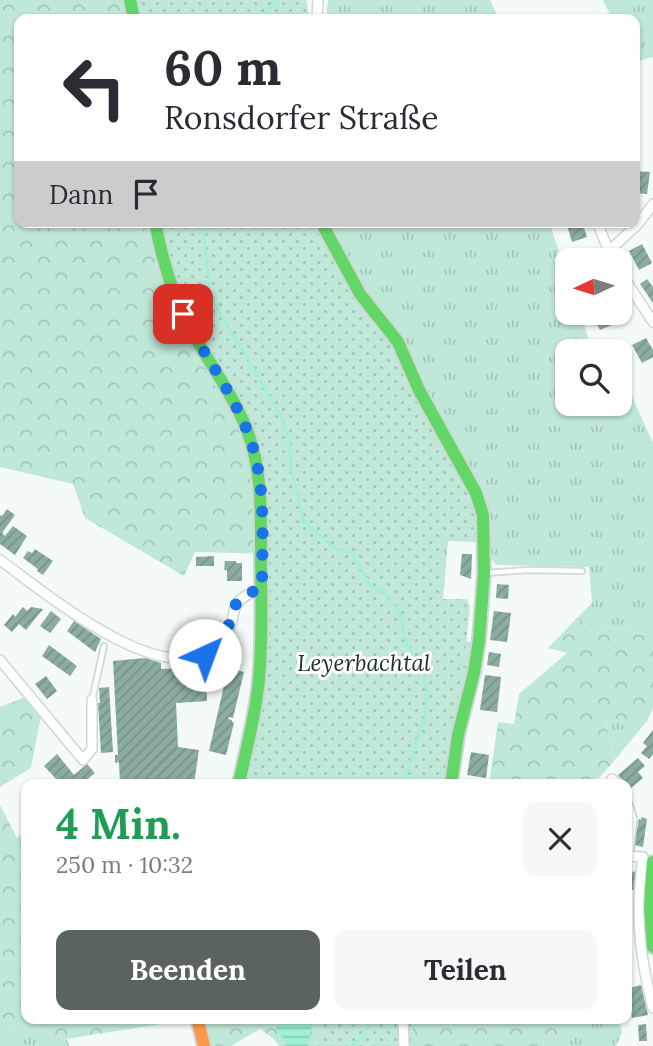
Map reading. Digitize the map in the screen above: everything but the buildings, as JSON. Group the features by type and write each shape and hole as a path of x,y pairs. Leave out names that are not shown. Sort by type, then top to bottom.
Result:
{"main road":[{"path":"156,228 177,301 239,413 254,450 258,473 262,510 262,634 259,681 240,779"},
{"path":"324,228 360,293 398,342 419,390 476,493 483,515 484,573 477,656 458,735 453,779"},
{"path":"653,862 650,908 653,947"},
{"path":"198,1024 204,1046"}],"street":[{"path":"640,221 653,204"},
{"path":"599,228 608,248"},
{"path":"612,248 634,228"},
{"path":"632,290 653,322"},
{"path":"0,561 101,631 136,648 180,659 205,655 214,649 226,633 236,604 247,594 262,588"},
{"path":"0,660 83,760 92,749 92,701"},
{"path":"632,856 643,857 638,901 646,976 653,1008"},
{"path":"402,1024 404,1046"}],"lane":[{"path":"484,573 528,570 582,571"},
{"path":"92,701 104,646"}],"green space":[{"path":"0,0 209,0 211,14 14,14 14,228 224,228 440,636 471,642 452,779 243,779 262,690 272,554 195,552 184,576 85,518 73,484 0,467"},
{"path":"138,0 306,0 309,14 140,14"},
{"path":"328,0 490,0 497,14 327,14"},
{"path":"603,0 653,0 653,57 640,61 640,14 610,14"},
{"name":"Leyerbachtal","path":"164,228 316,228 358,304 391,344 410,387 473,504 475,538 442,541 441,599 467,599 470,607 445,779 246,779 265,681 268,518 264,462 248,417 181,294"},
{"path":"224,228 551,228 558,248 555,248 555,326 584,326 589,339 555,339 555,416 632,416 632,397 653,443 653,636 575,620 592,603 589,567 496,565 477,542 448,541 440,636"},
{"path":"575,620 653,636 653,708 647,721 605,718 614,761 599,778 490,779 498,722 514,724 519,694 567,653 548,648"},
{"path":"25,697 41,716 31,768 0,787 0,707"},
{"path":"605,717 647,721 614,761"},
{"path":"0,805 17,838 21,835 21,1024 26,1024 0,1036"},
{"path":"26,1024 66,1039 70,1046 0,1046 0,1036"},
{"path":"26,1024 160,1024 66,1039"},
{"path":"205,1024 575,1024 577,1036 563,1046 279,1046 260,1029 231,1046 211,1046"},
{"path":"324,1024 413,1024 412,1046 317,1046"},
{"path":"575,1024 620,1024 622,1033 616,1046 563,1046 577,1036"}],"shaded area":[{"path":"277,1024 312,1024 308,1046 288,1046 276,1029"}],"waterway":[{"path":"264,14 278,0"},
{"path":"203,228 210,293 282,418 304,522 336,549 352,553 371,586 382,591 395,606 401,615 404,638 423,675 427,691 425,717 405,779"},
{"path":"351,1046 364,1035 367,1024"}],"traffic: fast":[{"path":"130,0 133,14"},
{"path":"156,228 164,263 178,303 241,417 256,460 261,521 260,663 256,706 240,779"},
{"path":"324,228 360,294 398,342 419,390 476,493 483,515 484,573 479,640 458,735 452,779"},
{"path":"653,862 650,908 653,947"}],"traffic: slow":[{"path":"198,1024 204,1046"}],"route":[{"path":"183,314 248,432 257,464 262,510 262,588 247,594 236,604 231,623 221,642 205,655"}]}
